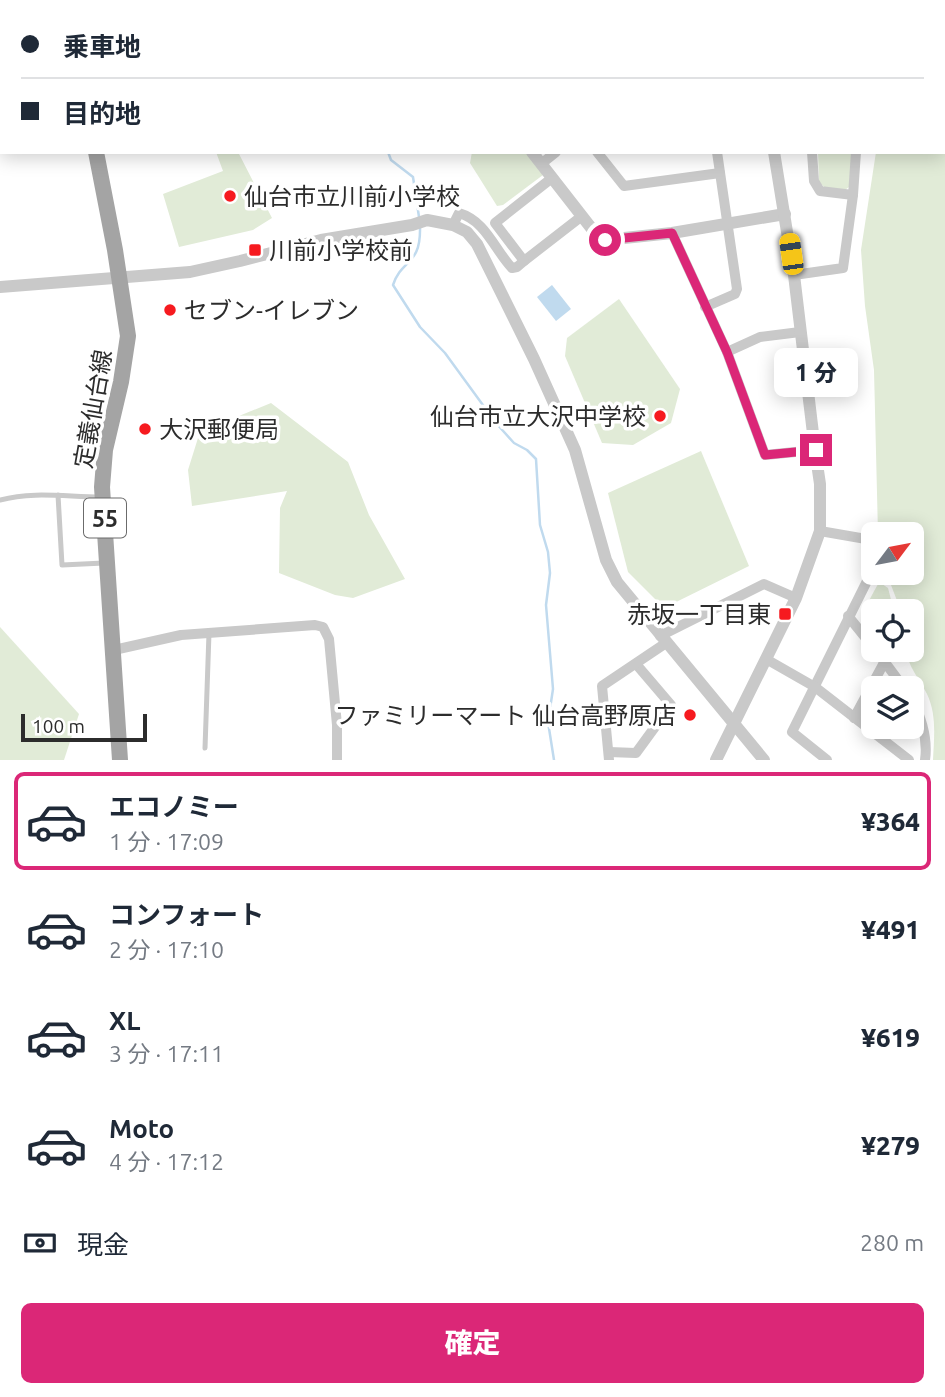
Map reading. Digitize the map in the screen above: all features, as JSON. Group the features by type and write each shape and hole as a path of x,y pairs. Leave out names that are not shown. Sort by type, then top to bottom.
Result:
{"main road":[{"name":"定義仙台線","path":"96,154 128,337 121,382 105,450 103,497 120,760"}],"street":[{"path":"534,154 599,238 605,240 672,233 785,214"},
{"path":"541,164 554,154"},
{"path":"599,154 624,186 720,173"},
{"path":"705,307 735,294 737,289 717,154"},
{"path":"716,760 796,598 820,531 820,484 816,450 794,275 774,154"},
{"path":"813,154 814,181 820,191 853,195"},
{"path":"794,275 843,268 856,154"},
{"path":"524,261 495,223 552,178"},
{"path":"453,225 459,214 471,217 512,268 582,216"},
{"path":"0,287 120,279 214,268 321,240 412,225 427,220 453,225 467,232 477,244 575,450 611,571 623,590 764,760"},
{"path":"672,233 727,352 765,455 816,450"},
{"path":"727,352 761,337 800,332"},
{"path":"820,531 866,539 871,573 792,732 827,760"},
{"path":"636,664 671,705 636,753 609,756 602,686 636,664 663,639 764,584 796,598"},
{"path":"848,616 861,632"},
{"path":"114,650 181,635 315,625 323,627 328,634 332,655 337,760"},
{"path":"766,659 815,687 909,760"},
{"path":"854,718 884,662"},
{"path":"924,733 927,750 925,760"}],"lane":[{"path":"0,500 51,494 103,497"},
{"path":"58,495 62,565 108,563"},
{"path":"205,748 209,633"}],"green space":[{"path":"217,154 239,154 272,218 253,230 179,247 163,194 223,171"},
{"path":"472,154 529,154 543,175 503,205 497,206 470,163"},
{"path":"818,154 852,154 849,187 845,190 824,187 819,182"},
{"path":"876,154 945,154 945,760 933,760 934,727 932,710 924,689 924,676 916,676 909,662 924,662 924,599 896,599 891,585 924,585 924,522 878,522 874,370 861,250"},
{"path":"619,299 680,389 671,423 633,445 602,443 565,356 567,338"},
{"path":"271,403 348,462 369,515 405,579 353,598 335,595 279,573 280,508 287,491 192,506 188,470 198,438 234,418"},
{"path":"701,451 749,566 664,608 628,572 608,493"},
{"path":"877,585 888,588 891,599 870,599"},
{"path":"0,627 79,714 64,760 0,760"}],"water":[{"path":"552,285 571,309 556,321 537,297"}],"waterway":[{"path":"389,154 391,160 413,177 419,217"},
{"path":"420,227 417,249 393,285 420,327 445,353 496,423 514,443 536,459 540,525 548,552 550,573 546,605 553,689 548,722 554,760"}],"place":[{"name":"仙台市立川前小学校","path":"230,196"},
{"name":"川前小学校前","path":"255,250"},
{"name":"セブン-イレブン","path":"170,310"},
{"name":"仙台市立大沢中学校","path":"660,416"},
{"name":"大沢郵便局","path":"145,429"},
{"name":"赤坂一丁目東","path":"785,614"},
{"name":"ファミリーマート 仙台高野原店","path":"690,715"}],"route":[{"path":"605,240 672,233 727,352 765,455 816,450"}]}
